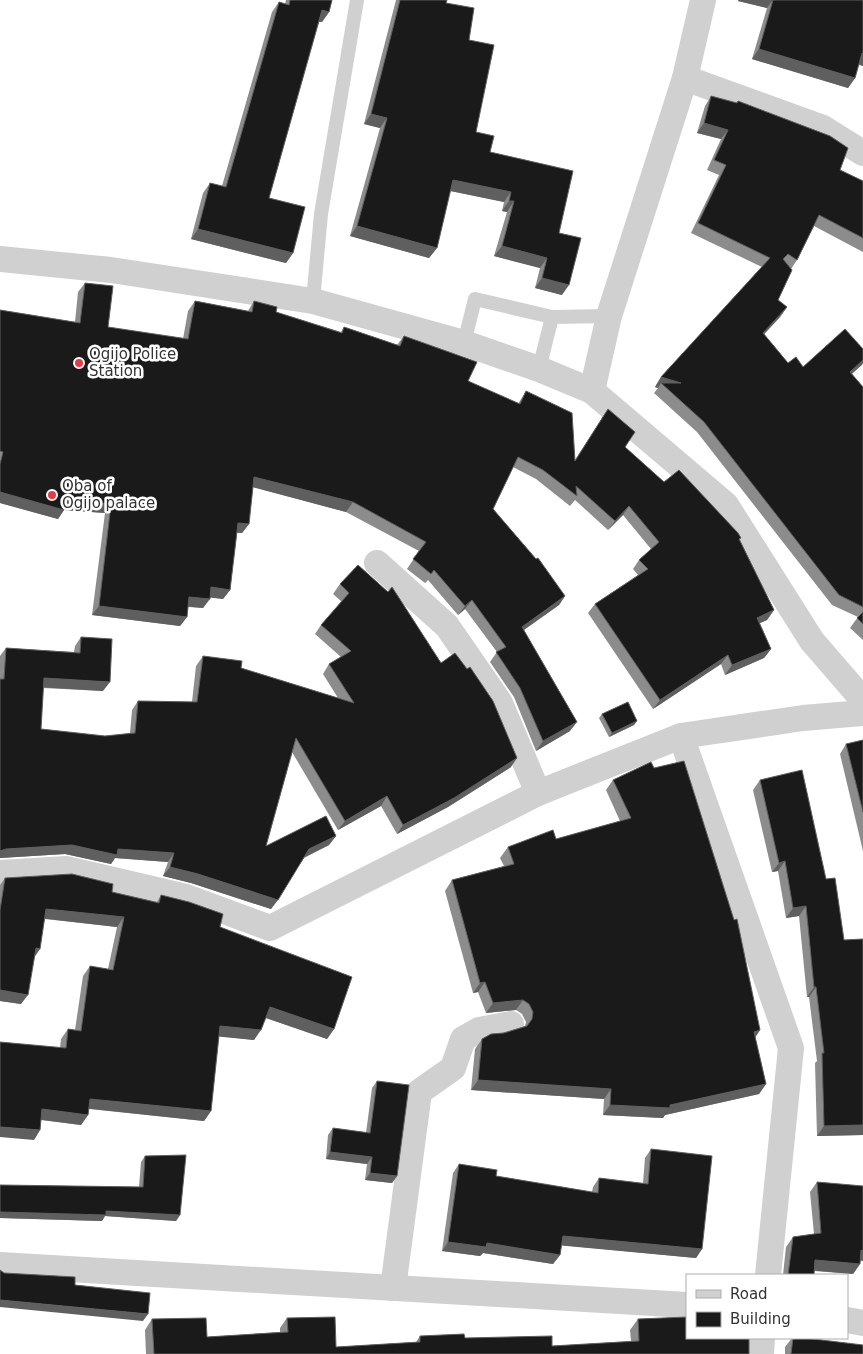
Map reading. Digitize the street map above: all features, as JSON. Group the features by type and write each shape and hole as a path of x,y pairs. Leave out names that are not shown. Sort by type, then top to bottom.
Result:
{"street":[{"path":"592,390 609,316 685,78 703,0"},
{"path":"685,78 824,128 863,153"},
{"path":"0,259 111,270 312,301 464,343 592,390 726,505 812,641 863,700"},
{"path":"377,562 447,626 500,703 538,793"},
{"path":"0,874 66,869 186,897 270,928 538,793 681,736 803,718 863,713"},
{"path":"681,736 791,1048 768,1274"},
{"path":"393,1288 419,1092 453,1068 463,1039 479,1030 511,1024"},
{"path":"0,1265 686,1305"},
{"path":"848,1320 863,1323"},
{"path":"761,1354 762,1339"}],"lane":[{"path":"312,301 321,214 357,0"},
{"path":"464,343 475,299 552,317 609,316"},
{"path":"539,369 552,317"}],"building":[{"path":"290,0 332,0 329,12 322,10 269,198 305,207 293,253 198,229 210,183 226,187 279,2 289,5"},
{"path":"400,0 447,0 446,3 474,8 469,40 494,45 476,132 494,136 490,152 573,171 559,233 581,238 569,285 542,278 547,258 502,246 514,201 509,201 511,192 453,180 437,248 357,226 387,118 371,114"},
{"path":"773,0 863,0 863,54 855,78 759,49"},
{"path":"711,96 737,103 738,101 830,136 848,148 840,170 863,181 863,238 819,215 797,260 788,254 783,259 792,270 778,300 787,307 763,333 788,363 796,357 803,367 845,329 863,349 863,360 850,372 863,387 863,607 839,595 704,422 661,383 681,383 661,377 770,258 698,223 726,165 714,160 728,130 704,123"},
{"path":"85,283 113,286 108,327 188,339 195,301 252,312 254,301 277,307 276,312 342,333 344,327 400,346 404,336 477,362 468,381 520,404 526,391 572,413 575,461 608,409 635,432 625,447 664,482 679,470 738,533 741,538 739,539 774,610 757,618 771,649 732,665 728,655 660,700 595,604 648,569 639,560 659,542 629,506 615,521 576,486 577,496 543,470 518,457 493,509 536,559 538,558 565,596 522,627 577,722 543,741 520,688 496,652 506,647 472,600 465,606 434,570 431,574 413,559 426,542 353,502 254,477 249,524 238,523 230,590 211,587 210,599 189,597 187,617 99,606 111,504 66,500 64,510 0,492 0,464 3,452 0,451 0,310 80,323"},
{"path":"358,565 388,592 392,587 441,663 455,653 467,669 470,667 493,701 517,758 454,798 403,825 387,796 345,821 296,738 266,846 326,816 336,836 309,849 278,900 170,867 174,853 118,849 117,855 72,845 0,851 0,679 4,679 6,648 80,653 81,637 112,639 110,682 44,678 41,729 105,736 135,733 138,701 197,702 203,656 242,661 241,668 354,703 329,664 351,651 321,625 349,593 340,584"},
{"path":"863,612 863,624 857,618"},
{"path":"628,702 637,721 612,733 602,714"},
{"path":"863,740 863,812 846,744"},
{"path":"684,761 734,920 737,919 760,1030 754,1032 766,1084 670,1105 670,1108 610,1105 611,1089 478,1080 482,1039 491,1034 504,1033 527,1026 532,1019 533,1012 529,1004 523,1000 493,1003 485,982 480,983 452,880 514,864 508,847 553,830 556,839 631,818 613,780 651,762 654,768"},
{"path":"802,770 826,879 835,878 844,940 863,939 863,1125 824,1126 822,1053 824,1053 816,987 814,987 806,906 793,908 785,861 779,863 760,780"},
{"path":"72,874 113,884 112,892 159,903 161,895 189,902 223,914 220,927 352,977 334,1029 270,1007 261,1030 220,1026 211,1111 90,1099 88,1115 42,1109 40,1130 0,1127 0,1042 66,1048 68,1029 81,1031 90,966 113,970 124,917 46,909 40,949 36,948 28,995 0,990 0,910 5,878"},
{"path":"377,1081 409,1085 397,1176 370,1173 372,1157 330,1152 333,1128 370,1133"},
{"path":"651,1149 712,1156 702,1249 563,1236 560,1255 487,1243 486,1247 448,1242 459,1164 497,1170 496,1176 598,1193 599,1178 648,1184"},
{"path":"186,1155 180,1215 106,1211 106,1215 0,1212 0,1185 143,1187 145,1156"},
{"path":"817,1182 863,1186 863,1251 861,1250 860,1264 815,1260 814,1274 788,1274 793,1237 821,1233"},
{"path":"0,1270 4,1273 75,1277 75,1285 150,1293 148,1314 0,1300"},
{"path":"335,1317 336,1347 420,1342 420,1336 464,1334 465,1338 552,1336 552,1346 639,1341 638,1319 686,1317 686,1339 749,1339 749,1354 154,1354 152,1319 206,1318 207,1337 288,1332 287,1318"},
{"path":"793,1339 813,1339 863,1345 863,1354 791,1354"}],"place":[{"name":"Ogijo Police Station","path":"79,363"},
{"name":"Oba of Ogijo palace","path":"52,495"}]}
